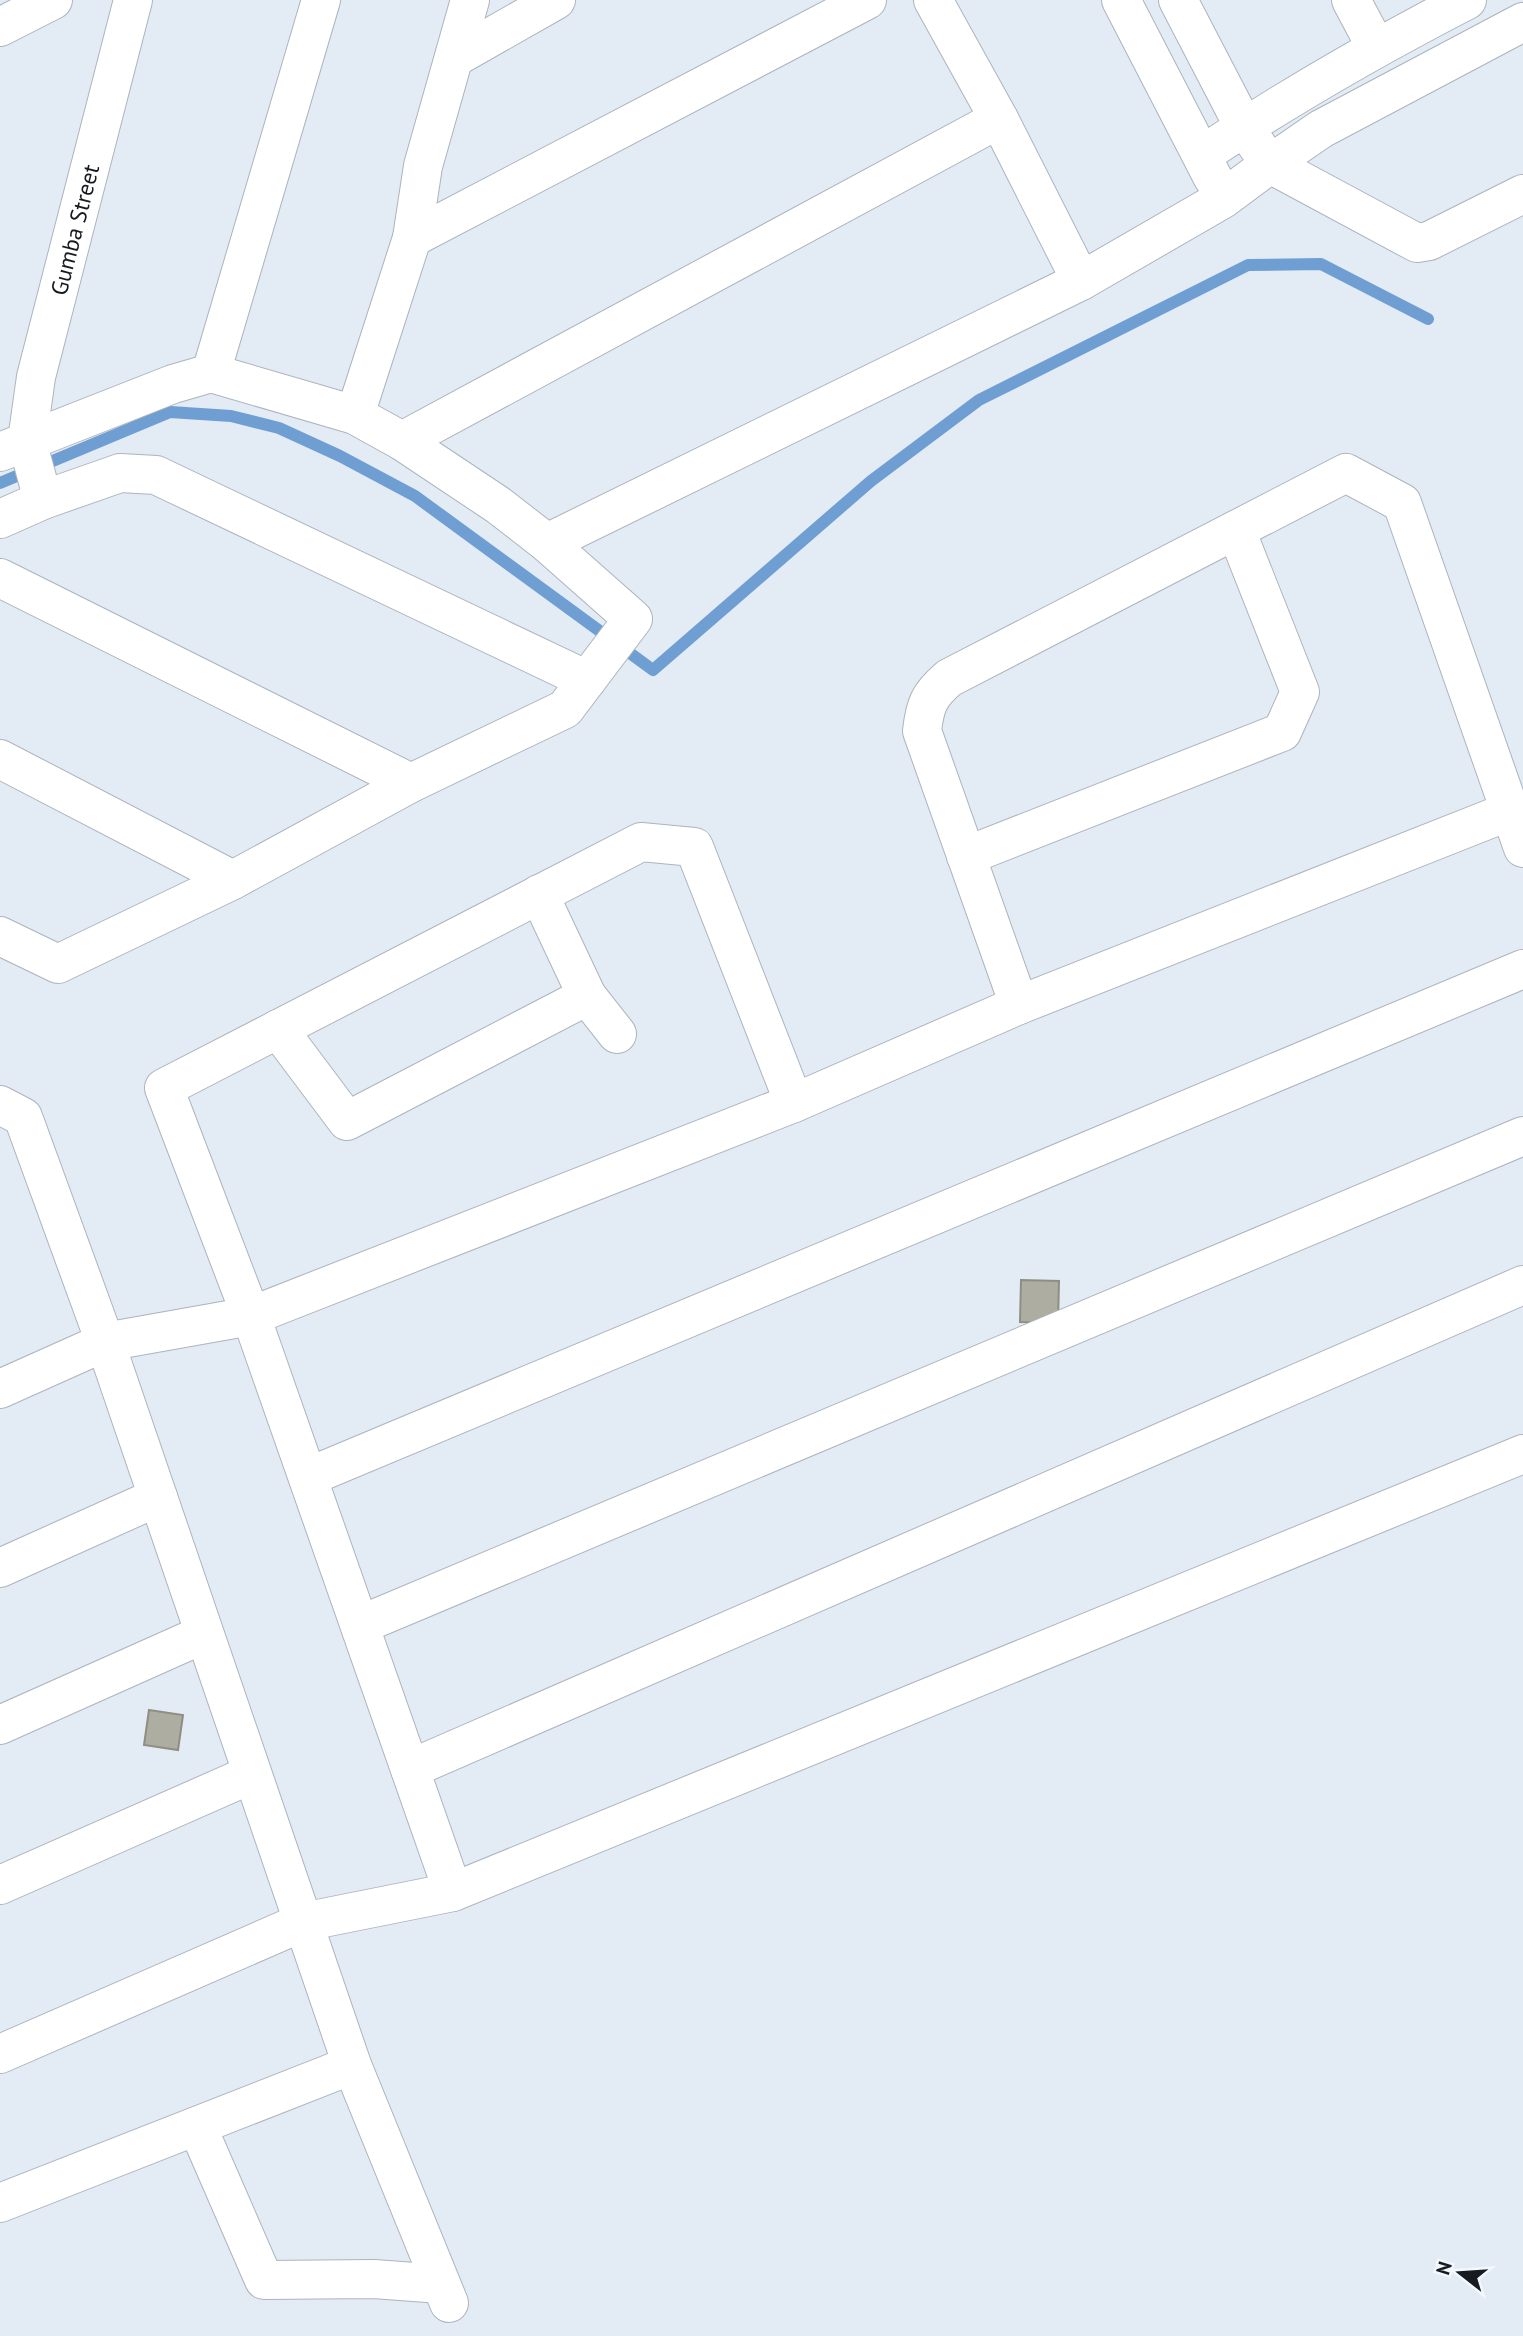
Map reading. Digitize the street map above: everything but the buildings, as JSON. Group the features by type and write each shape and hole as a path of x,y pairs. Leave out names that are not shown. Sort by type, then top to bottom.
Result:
{"street":[{"path":"0,27 53,0"},
{"name":"Gumba Street","path":"27,466 36,377 133,0"},
{"path":"211,373 321,0"},
{"path":"355,415 412,238 423,166 470,0"},
{"path":"454,58 556,0"},
{"path":"412,238 867,0"},
{"path":"933,0 999,119 1081,281"},
{"path":"1121,0 1223,199"},
{"path":"1178,0 1244,127 1270,164 1417,243 1429,241 1523,194"},
{"path":"1351,0 1376,47"},
{"path":"1202,155 1376,47 1467,0"},
{"path":"547,543 1081,281 1223,199 1321,129 1523,22"},
{"path":"401,441 999,119"},
{"path":"0,519 27,466 173,384 211,373 355,415 401,441 498,505 547,543 633,618 565,709 411,783 233,880 58,964 0,936"},
{"path":"27,466 156,475 587,680"},
{"path":"1019,1005 922,731 925,710 933,691 949,678 1346,472 1402,503 1523,848"},
{"path":"966,856 1282,732 1300,692 1236,530"},
{"path":"0,578 411,783"},
{"path":"0,759 233,880"},
{"path":"0,1389 104,1342 251,1316 794,1103 1019,1005 1510,811"},
{"path":"453,1892 251,1316 164,1088 640,842 694,847 794,1103"},
{"path":"539,894 587,996 617,1034"},
{"path":"308,1477 1523,969"},
{"path":"278,1029 347,1121 587,996"},
{"path":"0,1105 23,1117 158,1497 352,2066 445,2294 374,2279 264,2280 197,2126"},
{"path":"360,1625 1523,1136"},
{"path":"410,1769 1523,1285"},
{"path":"0,2054 303,1922 453,1892 1523,1454"},
{"path":"0,1568 158,1497"},
{"path":"0,1725 204,1634"},
{"path":"0,1885 252,1774"},
{"path":"0,2203 352,2066"}],"waterway":[{"path":"0,483 170,412 231,416 279,428 340,456 415,496 653,670 871,481 979,400 1248,265 1321,264 1428,319"}]}
